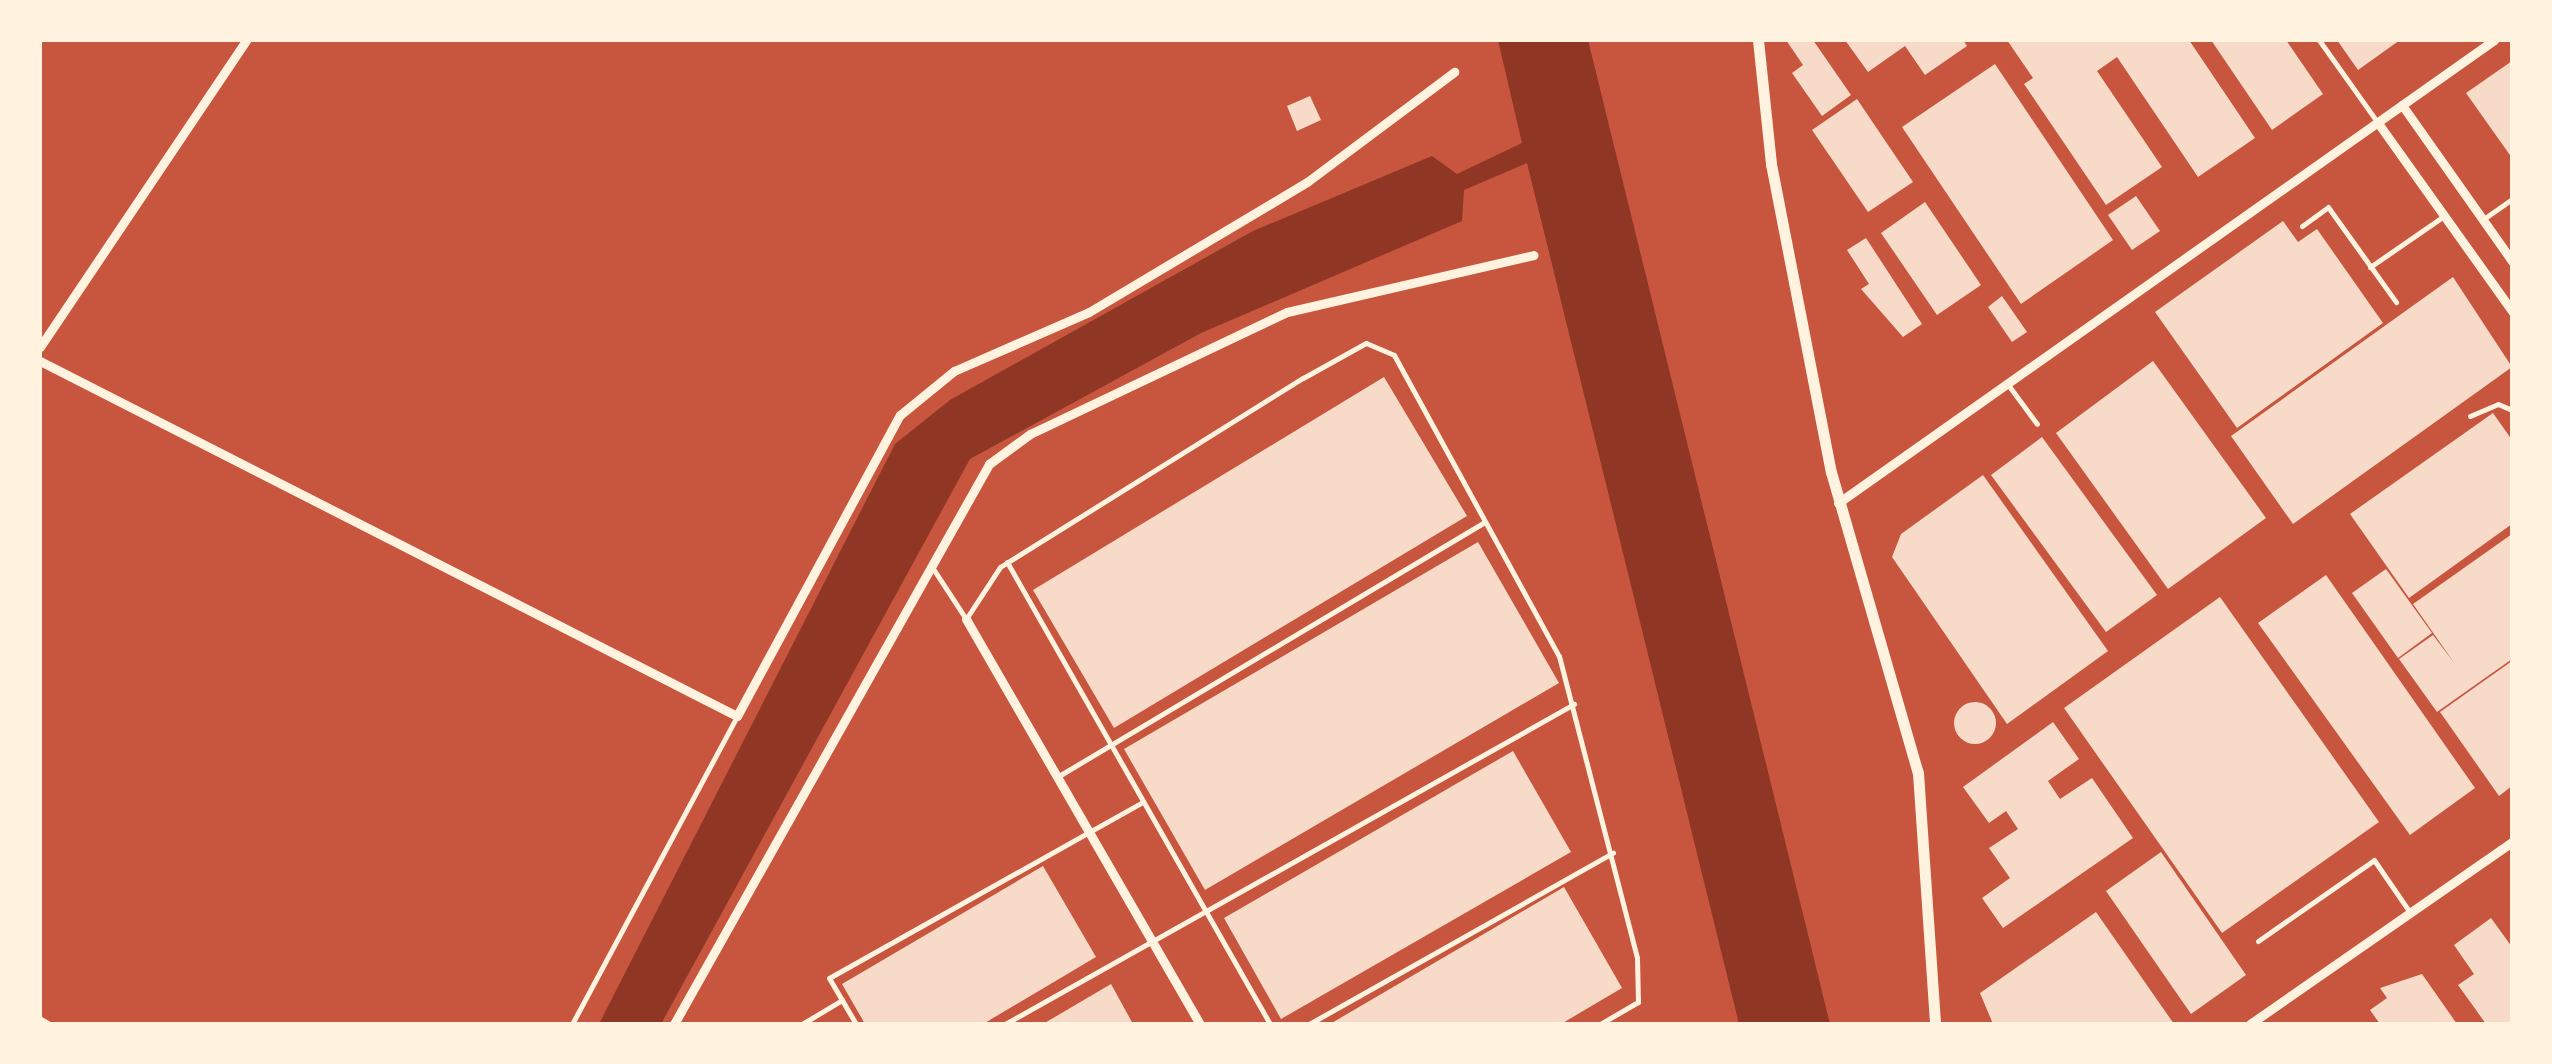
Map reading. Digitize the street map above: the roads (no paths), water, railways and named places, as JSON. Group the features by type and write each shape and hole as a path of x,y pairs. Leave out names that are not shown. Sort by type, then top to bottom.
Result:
{"street":[{"path":"40,347 246,40"},
{"path":"1758,40 1771,164 1838,503 1918,773 1935,1024"},
{"path":"1838,503 2009,386 2494,40"},
{"path":"40,361 736,716 900,415 954,371 1089,312 1307,182 1454,72"},
{"path":"2402,105 2512,262"},
{"path":"2378,123 2512,311"},
{"path":"674,1024 932,566 968,491 1030,434 1287,312 1534,255"},
{"path":"966,619 1200,1024"},
{"path":"2250,1024 2512,842"}],"lane":[{"path":"2318,40 2378,123"},
{"path":"2482,220 2512,199"},
{"path":"2302,226 2328,207 2396,302"},
{"path":"2370,267 2444,216"},
{"path":"932,566 966,619 1007,562 1366,343 1394,355 1559,656 1574,704 1613,853 1638,1002 1600,1024"},
{"path":"2009,386 2037,424"},
{"path":"2470,416 2498,404 2512,410"},
{"path":"1057,777 1484,522"},
{"path":"1007,562 1270,1024"},
{"path":"1005,1024 1150,938 1574,704"},
{"path":"572,1024 736,716"},
{"path":"856,1024 829,978 1143,802"},
{"path":"1310,1024 1613,853"},
{"path":"2258,941 2374,860 2411,913"},
{"path":"802,1024 842,1000"}]}
